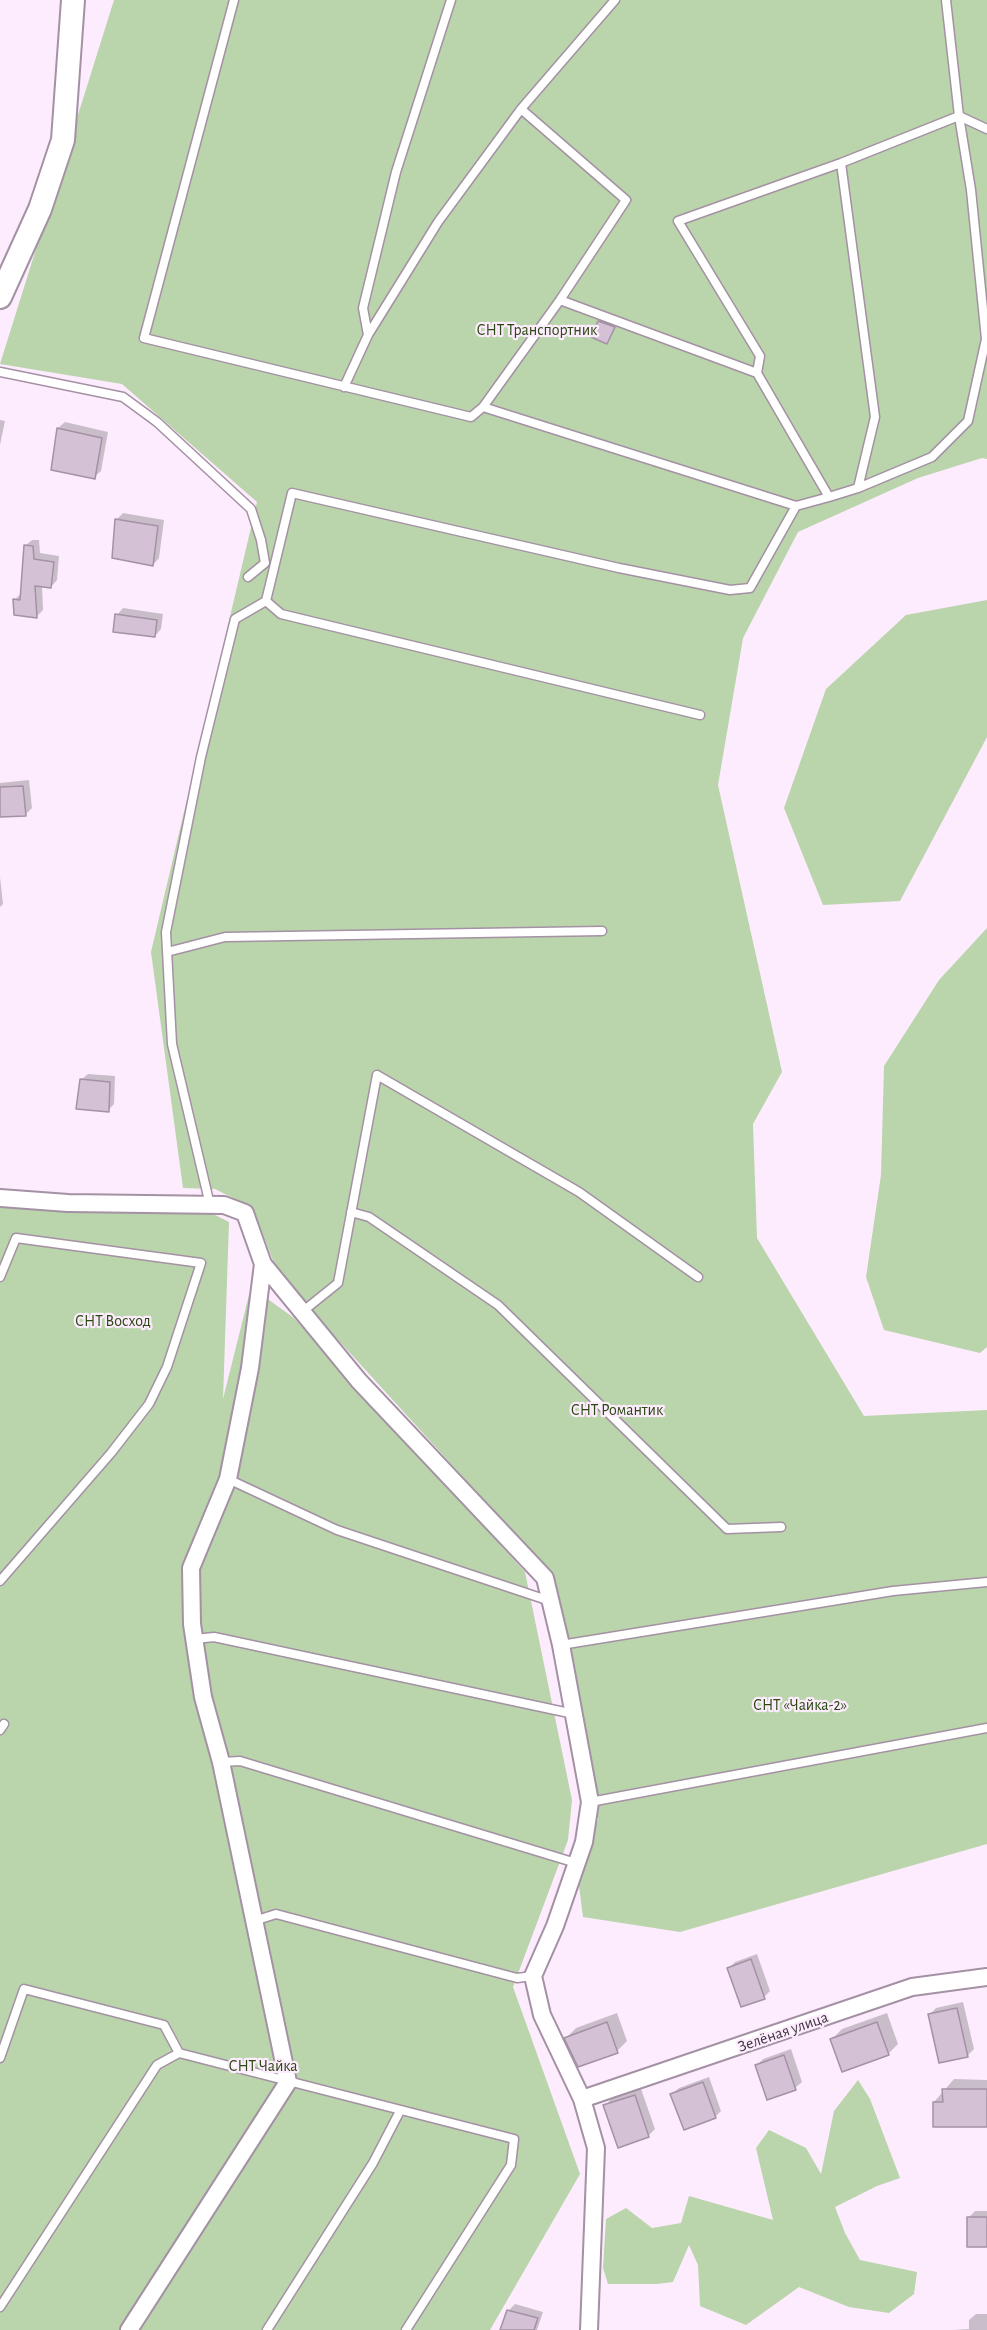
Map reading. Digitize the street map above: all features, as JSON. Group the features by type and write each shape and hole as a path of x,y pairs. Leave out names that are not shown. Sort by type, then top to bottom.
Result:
{"street":[{"path":"0,297 40,209 63,140 73,0"},
{"path":"0,1198 68,1203 224,1205 244,1213 263,1264 302,1312 359,1381 545,1578 561,1645 590,1802 584,1842 555,1926 533,1976 542,2015 582,2099 596,2148 590,2330"},
{"path":"129,2330 288,2082 220,1762 203,1697 195,1639 191,1568 228,1479 250,1368 263,1264"},
{"name":"Зелёная улица","path":"582,2099 912,1987 987,1977"}],"lane":[{"path":"234,0 144,338 471,417 483,407 560,300 626,200 521,109"},
{"path":"368,335 363,308 396,172 451,0"},
{"path":"344,387 368,335 438,222 521,109 615,0"},
{"path":"483,407 796,506 858,488 932,457 968,421 986,339 971,190 959,116 946,0"},
{"path":"757,372 760,356 678,221 841,163 959,116 987,129"},
{"path":"841,163 875,417 858,488"},
{"path":"560,300 757,372 829,497"},
{"path":"0,372 123,397 157,422 251,509 261,540 265,563 248,577"},
{"path":"210,1205 172,1044 166,932 201,757 235,619 266,601 292,493 619,568 730,590 750,588 796,506"},
{"path":"266,601 281,614 700,715"},
{"path":"167,952 225,937 602,931"},
{"path":"302,1312 338,1283 377,1075 579,1192 698,1277"},
{"path":"351,1212 369,1217 498,1305 726,1529 781,1527"},
{"path":"0,1277 16,1238 201,1263 167,1367 149,1404 111,1453 0,1581"},
{"path":"228,1479 337,1530 551,1601"},
{"path":"561,1645 893,1591 987,1582"},
{"path":"195,1639 214,1637 574,1714"},
{"path":"590,1802 987,1728"},
{"path":"220,1762 240,1761 251,1764 576,1863"},
{"path":"254,1921 276,1914 517,1978 533,1976"},
{"path":"0,2058 24,1989 164,2025 179,2053"},
{"path":"0,2307 157,2065 179,2053 514,2139 511,2165 406,2330"},
{"path":"267,2330 373,2163 400,2111"}],"green space":[{"name":"СНТ Транспортник","path":"114,0 987,0 987,459 982,458 918,478 798,532 743,638 718,785 782,1072 753,1124 757,1238 864,1416 987,1410 987,1844 680,1932 583,1917 578,1878 598,1819 593,1767 571,1650 554,1577 299,1297 274,1263 253,1208 215,1189 183,1188 151,952 257,502 122,384 0,364"},
{"path":"987,600 987,737 900,901 823,905 784,808 826,689 906,615"},
{"path":"987,928 987,1347 980,1353 884,1330 866,1277 881,1175 884,1066 939,980"},
{"name":"СНТ Чайка","path":"0,1203 209,1212 229,1222 223,1399 251,1287 294,1318 525,1572 572,1800 568,1840 513,1987 580,2174 490,2330 0,2330"},
{"path":"858,2080 870,2099 900,2178 877,2186 835,2207 845,2233 860,2260 917,2272 914,2294 889,2313 849,2307 799,2287 746,2325 700,2306 698,2265 689,2245 673,2282 608,2284 603,2268 606,2219 626,2208 652,2228 681,2223 689,2196 773,2220 756,2148 769,2130 806,2148 821,2174 834,2111"}],"building":[{"path":"598,321 615,327 607,344 591,337"},
{"path":"57,428 102,438 95,479 51,470"},
{"path":"115,519 158,526 153,566 112,558"},
{"path":"24,545 33,546 34,559 54,562 51,588 35,586 37,618 14,615 13,599 20,600"},
{"path":"115,614 157,620 155,637 113,632"},
{"path":"23,786 26,816 0,817 0,787"},
{"path":"80,1079 110,1082 109,1112 76,1109"},
{"path":"751,1959 765,1999 741,2007 727,1968"},
{"path":"957,2008 968,2057 939,2063 928,2014"},
{"path":"607,2022 618,2053 578,2067 564,2038"},
{"path":"877,2022 889,2055 842,2072 830,2039"},
{"path":"784,2055 796,2090 767,2100 755,2065"},
{"path":"703,2082 716,2118 684,2130 670,2094"},
{"path":"942,2089 987,2089 987,2127 933,2127 933,2102 943,2102"},
{"path":"635,2095 649,2137 618,2148 603,2105"},
{"path":"967,2217 987,2217 987,2247 967,2247"},
{"path":"507,2310 538,2318 534,2330 500,2330"}],"park label":[{"name":"СНТ Восход","path":"113,1321"},
{"name":"СНТ Романтик","path":"617,1410"},
{"name":"СНТ «Чайка-2»","path":"800,1705"}]}
